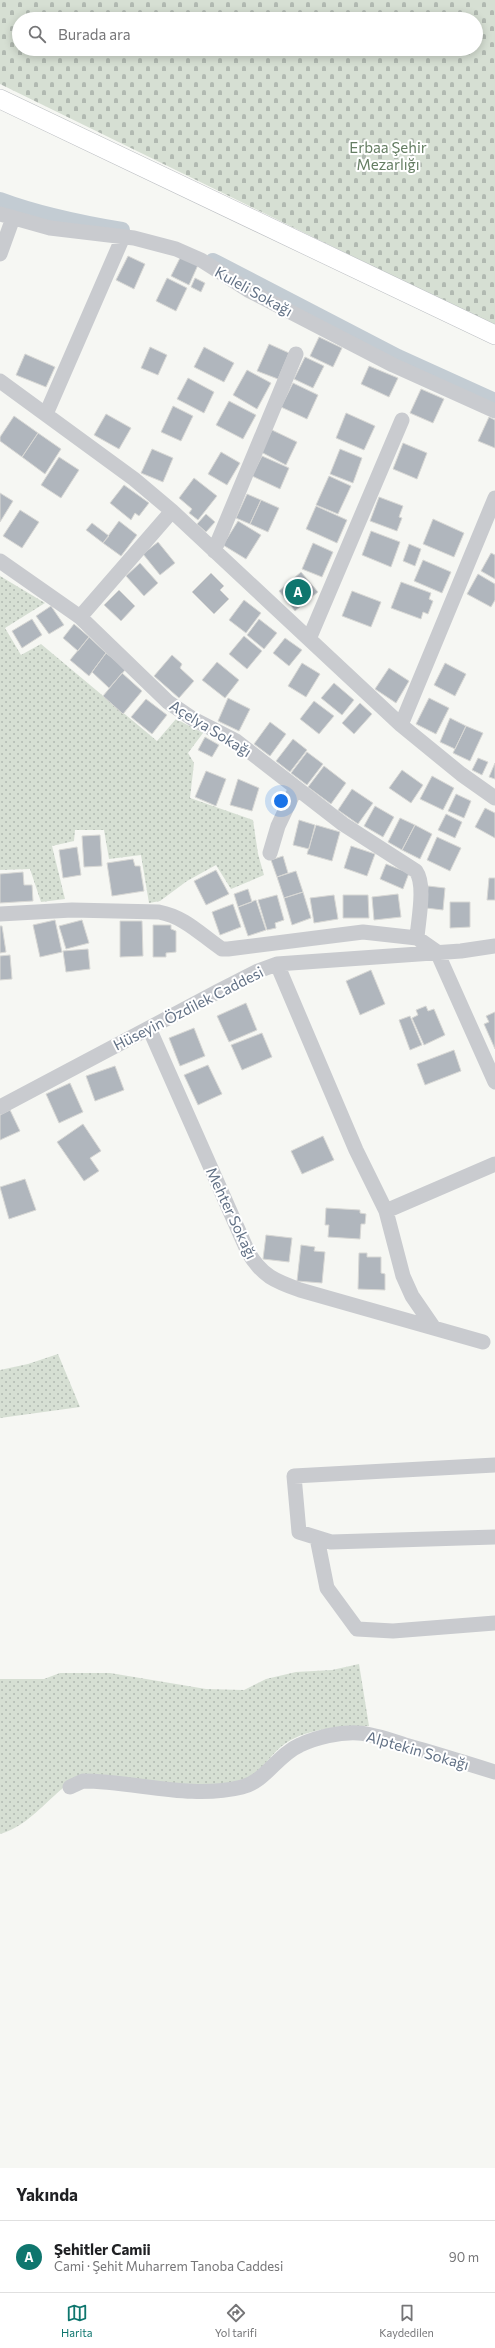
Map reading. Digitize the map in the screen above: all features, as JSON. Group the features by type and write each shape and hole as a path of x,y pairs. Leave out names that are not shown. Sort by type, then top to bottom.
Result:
{"main road":[{"path":"0,99 495,335"}],"street":[{"name":"Kuleli Sokağı","path":"7,216 56,229 123,237 169,247 201,260 248,290 392,365 495,411"},
{"path":"0,254 7,216"},
{"path":"46,414 123,237"},
{"path":"214,551 296,354"},
{"path":"0,381 134,479 172,511 401,726 461,774 495,798"},
{"path":"309,639 402,420"},
{"path":"401,726 495,498"},
{"path":"80,618 172,511"},
{"name":"Açelya Sokağı","path":"0,561 80,618 168,702 193,719 236,741 343,824 416,871 421,888 417,938"},
{"path":"270,853 278,826 296,788"},
{"name":"Hüseyin Özdilek Caddesi","path":"0,914 72,910 159,912 173,915 184,920 222,949 356,932 401,935 417,938 437,952"},
{"name":"Hüseyin Özdilek Caddesi","path":"0,1107 258,971 277,964 437,952 495,946"},
{"path":"437,952 495,1082"},
{"path":"277,964 356,1150 386,1211 403,1276 412,1296 434,1328"},
{"name":"Mehter Sokağı","path":"149,1028 248,1252 264,1274 277,1282 300,1290 483,1342"},
{"path":"386,1211 495,1164"},
{"path":"495,1466 294,1476 299,1532 317,1538 331,1542 495,1537"},
{"path":"317,1538 327,1588 357,1629 393,1632 495,1623"},
{"name":"Alptekin Sokağı","path":"70,1787 82,1781 180,1790 225,1790 242,1787 260,1778 289,1750 307,1741 328,1736 358,1733 379,1737 495,1772"}],"green space":[{"name":"Erbaa Şehir Mezarlığı","path":"0,0 495,0 495,326 0,84"},
{"path":"0,576 45,603 5,628 21,655 41,644 157,741 176,719 203,733 188,753 194,763 190,798 253,820 258,854 264,875 231,889 216,865 187,881 160,901 149,903 141,855 109,859 104,830 75,830 74,841 52,846 65,899 41,902 30,869 0,870"},
{"path":"58,1354 80,1407 0,1418 0,1370 28,1364"},
{"path":"359,1664 369,1726 326,1729 295,1738 281,1747 251,1776 229,1783 186,1786 75,1779 21,1824 0,1834 0,1679 44,1679 60,1673 110,1673 206,1689 244,1690 266,1679 296,1672 332,1670"}],"building":[{"path":"128,256 145,264 134,289 116,280"},
{"path":"181,256 198,265 189,285 171,276"},
{"path":"167,278 187,288 176,311 156,301"},
{"path":"195,278 205,283 201,292 191,287"},
{"path":"319,337 342,348 333,367 310,356"},
{"path":"269,344 289,353 278,379 257,371"},
{"path":"150,347 167,355 158,375 141,368"},
{"path":"204,347 234,363 224,382 194,367"},
{"path":"25,354 55,367 46,387 16,375"},
{"path":"305,357 324,366 313,388 294,379"},
{"path":"369,366 398,378 389,397 361,384"},
{"path":"247,370 271,383 257,409 233,395"},
{"path":"188,378 214,392 204,413 177,399"},
{"path":"293,383 318,395 307,419 281,407"},
{"path":"421,389 444,399 433,423 410,413"},
{"path":"229,401 256,415 243,439 216,425"},
{"path":"173,406 193,416 181,441 161,432"},
{"path":"346,413 375,426 364,450 336,438"},
{"path":"106,414 131,428 119,449 94,435"},
{"path":"14,416 38,433 22,457 0,441 0,437"},
{"path":"489,417 495,420 495,448 478,441"},
{"path":"272,430 297,442 286,465 261,452"},
{"path":"38,433 61,449 45,474 22,457"},
{"path":"403,443 427,453 417,479 393,469"},
{"path":"152,449 173,458 163,482 141,473"},
{"path":"340,449 362,458 353,483 330,474"},
{"path":"221,452 240,463 227,485 208,474"},
{"path":"262,456 289,468 280,489 252,476"},
{"path":"59,457 79,470 61,498 41,485"},
{"path":"329,476 351,486 338,514 316,505"},
{"path":"194,478 217,496 198,520 189,513 192,509 179,498"},
{"path":"124,485 149,503 139,516 135,513 131,520 110,503"},
{"path":"0,493 13,501 0,522"},
{"path":"247,494 261,500 250,524 236,518"},
{"path":"379,497 403,506 399,517 402,518 397,531 370,521"},
{"path":"261,500 279,508 268,532 250,524"},
{"path":"316,506 347,520 337,543 306,529"},
{"path":"20,510 39,522 22,548 3,536"},
{"path":"206,514 215,522 206,532 197,524"},
{"path":"433,519 464,533 454,557 423,544"},
{"path":"119,521 137,535 121,556 103,543"},
{"path":"238,521 261,535 246,559 223,545"},
{"path":"92,523 109,536 103,543 86,530"},
{"path":"371,531 400,542 391,567 362,555"},
{"path":"158,542 175,563 160,575 143,554"},
{"path":"313,543 333,552 322,577 302,569"},
{"path":"409,544 421,549 415,566 403,561"},
{"path":"491,553 495,555 495,579 481,571"},
{"path":"423,560 451,572 442,593 414,581"},
{"path":"140,563 158,583 144,596 126,576"},
{"path":"301,572 318,592 295,611 279,591"},
{"path":"211,573 224,586 220,590 229,599 214,614 192,592"},
{"path":"478,574 495,584 495,600 491,607 467,594"},
{"path":"401,582 431,593 429,599 433,601 428,614 423,612 421,619 391,608"},
{"path":"119,590 135,606 121,621 104,605"},
{"path":"352,591 381,602 371,627 342,616"},
{"path":"244,600 261,613 246,633 229,620"},
{"path":"51,606 64,625 49,634 36,616"},
{"path":"32,619 42,635 22,648 12,631"},
{"path":"259,619 277,633 264,649 247,635"},
{"path":"74,624 89,637 78,651 63,638"},
{"path":"244,636 262,651 247,669 229,654"},
{"path":"89,637 106,653 89,676 70,660"},
{"path":"285,638 302,650 289,666 273,653"},
{"path":"106,653 126,669 109,688 92,672"},
{"path":"172,655 182,664 180,668 194,681 179,698 154,676"},
{"path":"217,662 239,680 225,698 202,680"},
{"path":"302,663 320,674 306,697 288,686"},
{"path":"445,663 466,674 455,696 434,685"},
{"path":"389,668 409,681 396,703 375,689"},
{"path":"122,673 142,691 123,714 103,696"},
{"path":"334,683 354,700 342,715 321,698"},
{"path":"228,698 250,709 239,731 218,721"},
{"path":"429,698 449,708 436,734 416,724"},
{"path":"146,699 167,715 152,734 131,717"},
{"path":"314,701 334,716 319,734 300,719"},
{"path":"360,703 372,714 354,734 342,723"},
{"path":"450,718 466,726 455,749 440,742"},
{"path":"270,722 286,734 270,756 254,744"},
{"path":"466,726 483,733 470,761 453,753"},
{"path":"205,737 219,745 212,757 198,750"},
{"path":"293,739 307,750 290,772 276,761"},
{"path":"307,752 323,764 307,785 291,773"},
{"path":"478,758 488,762 482,775 472,770"},
{"path":"495,763 495,779 489,777"},
{"path":"324,766 346,783 331,804 308,787"},
{"path":"402,770 423,785 411,803 389,788"},
{"path":"206,771 226,779 216,806 195,797"},
{"path":"432,776 454,788 443,810 420,799"},
{"path":"238,779 259,788 252,811 230,805"},
{"path":"352,789 373,803 358,824 338,810"},
{"path":"456,794 471,801 464,818 448,811"},
{"path":"375,806 394,817 383,837 364,826"},
{"path":"485,808 495,813 495,838 475,827"},
{"path":"446,814 462,822 455,838 438,830"},
{"path":"400,818 415,825 402,850 388,842"},
{"path":"299,820 315,825 309,849 293,845"},
{"path":"316,825 340,832 332,861 307,854"},
{"path":"415,825 432,834 420,859 402,850"},
{"path":"100,835 102,866 84,867 82,836"},
{"path":"437,837 461,848 450,871 427,860"},
{"path":"351,846 375,854 367,876 344,868"},
{"path":"77,847 81,875 63,878 59,850"},
{"path":"283,856 288,873 277,877 271,860"},
{"path":"133,859 135,866 140,866 144,891 112,896 107,863"},
{"path":"386,864 409,873 403,889 380,879"},
{"path":"216,870 229,894 206,905 194,881"},
{"path":"296,871 303,892 284,898 277,877"},
{"path":"23,872 24,885 32,885 33,901 0,903 0,874"},
{"path":"489,878 495,878 495,900 487,900"},
{"path":"428,886 445,888 443,910 426,908"},
{"path":"248,889 252,902 238,907 234,894"},
{"path":"303,892 311,918 292,925 284,898"},
{"path":"398,894 401,917 374,920 372,897"},
{"path":"277,895 284,920 275,923 276,928 267,930 258,900"},
{"path":"334,895 338,919 314,923 310,898"},
{"path":"343,895 368,895 369,918 343,918"},
{"path":"256,900 266,930 248,936 238,907"},
{"path":"450,902 470,902 470,927 450,928"},
{"path":"233,904 241,927 220,935 212,912"},
{"path":"55,920 62,952 40,957 33,925"},
{"path":"82,920 89,943 66,949 59,926"},
{"path":"120,921 142,921 143,956 120,957"},
{"path":"153,925 171,925 171,929 176,931 176,952 166,953 166,957 153,957"},
{"path":"0,926 2,926 6,952 0,953"},
{"path":"88,949 90,969 66,972 63,951"},
{"path":"10,955 12,979 0,980 0,956"},
{"path":"371,970 385,1004 360,1015 346,981"},
{"path":"246,1003 257,1030 229,1042 217,1016"},
{"path":"426,1006 428,1011 434,1009 445,1035 424,1045 412,1018 418,1015 416,1010"},
{"path":"495,1012 495,1049 484,1024 489,1022 486,1016"},
{"path":"410,1016 422,1045 410,1050 399,1020"},
{"path":"194,1028 205,1056 180,1066 169,1038"},
{"path":"262,1033 272,1057 242,1070 231,1045"},
{"path":"454,1050 461,1071 425,1085 417,1064"},
{"path":"208,1065 222,1094 198,1105 184,1075"},
{"path":"115,1066 124,1090 95,1101 86,1076"},
{"path":"70,1083 83,1112 59,1123 46,1094"},
{"path":"10,1110 20,1131 0,1140 0,1115"},
{"path":"83,1124 101,1151 90,1158 99,1171 84,1181 57,1142"},
{"path":"323,1136 334,1160 302,1174 291,1151"},
{"path":"25,1179 36,1210 9,1219 0,1187"},
{"path":"326,1208 360,1210 360,1213 366,1214 365,1224 361,1224 360,1239 328,1237 329,1225 325,1225"},
{"path":"266,1235 292,1238 289,1262 263,1259"},
{"path":"301,1245 315,1247 314,1251 325,1252 322,1283 297,1281"},
{"path":"359,1253 367,1253 367,1257 381,1257 381,1273 385,1274 385,1290 358,1289"}],"waterway":[{"path":"0,200 60,218 122,230"},
{"path":"213,261 398,357 495,401"}],"place":[{"name":"Şehitler Camii","path":"298,592"}]}
